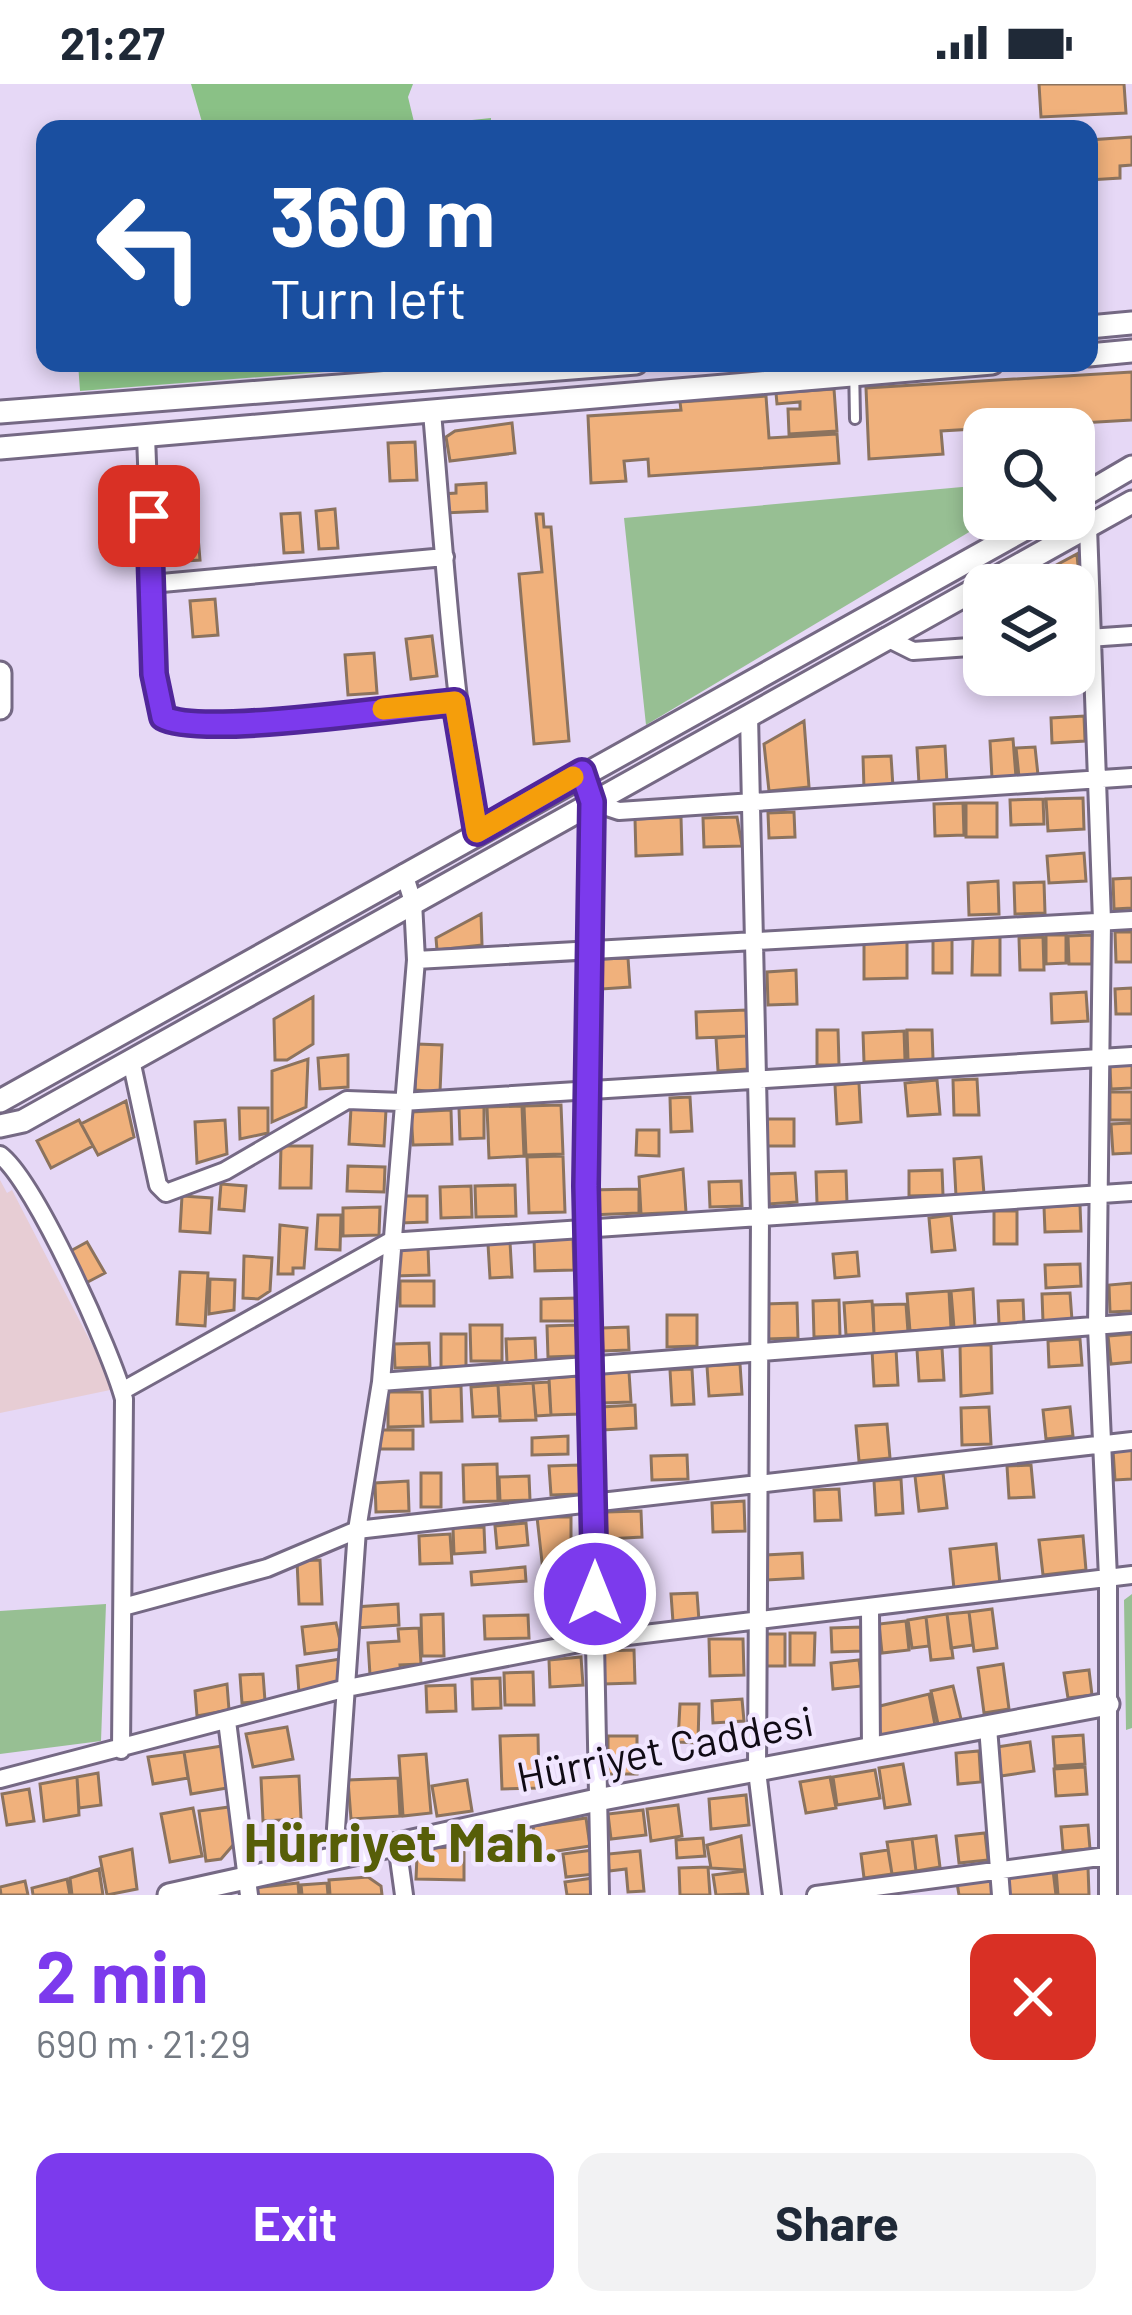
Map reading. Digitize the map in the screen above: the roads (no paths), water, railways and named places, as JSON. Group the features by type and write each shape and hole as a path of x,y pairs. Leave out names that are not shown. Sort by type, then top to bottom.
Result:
{"street":[{"path":"1098,325 1132,323"},
{"path":"1098,354 1132,351"},
{"path":"0,412 519,372"},
{"path":"0,448 432,412 825,372"},
{"path":"432,412 456,650 455,702 477,832"},
{"path":"146,436 154,674 163,717 174,724 455,702"},
{"path":"1095,489 1132,467"},
{"path":"1095,523 1132,502"},
{"path":"0,1101 1005,540"},
{"path":"0,1126 23,1121 1064,540"},
{"path":"151,584 445,557"},
{"path":"1095,638 1132,635"},
{"path":"885,637 913,651 963,647"},
{"path":"0,673 0,708"},
{"path":"1090,696 1098,779 1102,921 1096,1327 1108,1578 1108,1895"},
{"path":"749,716 758,938 757,1771 772,1895"},
{"path":"582,772 592,802 588,1228 601,1895"},
{"path":"592,802 619,811 1132,777"},
{"path":"334,1857 357,1530 381,1382 416,960 413,902 404,873"},
{"path":"416,960 1132,920"},
{"path":"131,1060 158,1185 166,1193 225,1171 347,1100 403,1102 1132,1056"},
{"path":"0,1155 50,1234 115,1365 122,1391 121,1750"},
{"path":"122,1391 389,1242 1132,1192"},
{"path":"381,1382 1132,1323"},
{"path":"123,1607 267,1568 357,1530 1132,1441"},
{"path":"0,1779 347,1688 595,1640 1132,1575"},
{"path":"871,1610 871,1749"},
{"name":"Hürriyet Caddesi","path":"169,1895 248,1885 334,1857 597,1800 1108,1704"},
{"path":"227,1721 248,1885"},
{"path":"988,1727 1001,1895"},
{"path":"397,1844 404,1895"},
{"path":"816,1895 1107,1856"}],"lane":[{"path":"854,372 855,419"}],"district":[{"name":"Hürriyet Mah.","path":"401,1843"}]}
